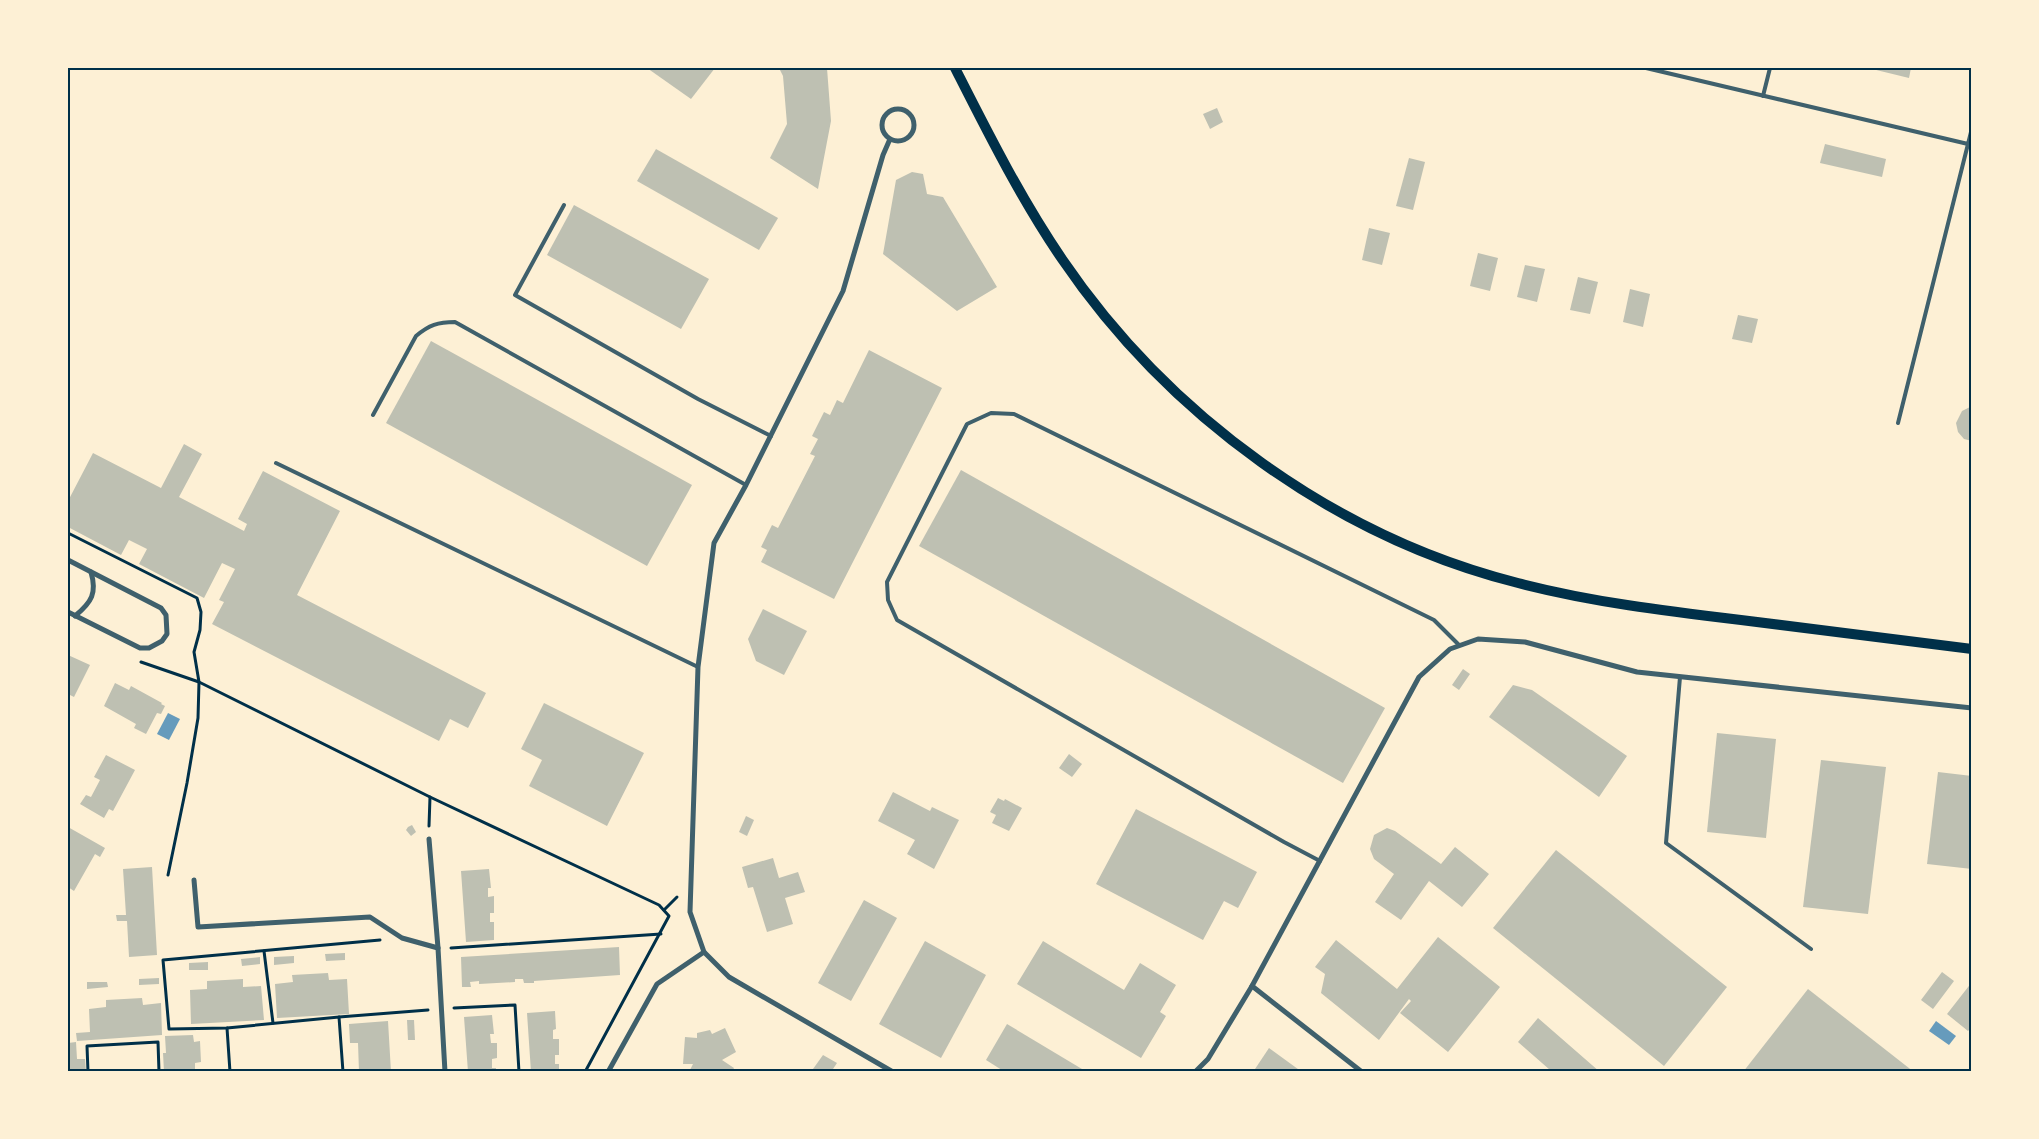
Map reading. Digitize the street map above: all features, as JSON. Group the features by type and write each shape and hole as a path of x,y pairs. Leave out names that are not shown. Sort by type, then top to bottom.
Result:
{"main road":[{"path":"956,68 981,119 1042,229 1064,262 1115,328 1178,395 1223,434 1261,462 1318,499 1356,520 1418,549 1464,567 1517,583 1590,599 1680,613 1972,649"}],"street":[{"path":"893,109 904,110 912,116 913,132 900,141 890,139 883,131 882,121 884,116 893,109"},
{"path":"890,139 883,154 842,291 771,436 714,543 698,667 690,912 704,952 729,976 893,1072"},
{"path":"68,560 161,608 166,616 166,634 162,641 156,645 140,648 68,612"},
{"path":"75,616 86,607 93,596 95,584 91,572"},
{"path":"1195,1072 1208,1059 1252,986 1419,677 1450,649 1478,639 1525,642 1637,672 1972,708"},
{"path":"429,839 438,948 445,1072"},
{"path":"194,880 198,926 370,918 402,938 438,948"},
{"path":"608,1072 657,984 704,952"},
{"path":"1252,986 1362,1072"}],"lane":[{"path":"1646,68 1968,144"},
{"path":"1763,96 1770,68"},
{"path":"1898,423 1972,128"},
{"path":"564,205 515,295 698,399 771,436"},
{"path":"373,415 416,336 426,327 439,322 456,322 746,485"},
{"path":"1320,861 897,620 888,600 887,582 968,424 991,413 1014,414 1434,620 1459,645"},
{"path":"276,463 698,667"},
{"path":"1680,678 1666,843 1811,949"}],"path":[{"path":"134,658 150,666 199,682 430,797 659,905 669,916 585,1072"},
{"path":"168,875 195,741 199,682"},
{"path":"429,839 430,797"},
{"path":"438,948 661,934"},
{"path":"402,938 163,960 170,1029 227,1028 339,1017 515,1005 519,1072"},
{"path":"264,951 274,1023"},
{"path":"339,1017 343,1072"},
{"path":"227,1028 230,1072"},
{"path":"88,1072 88,1046 158,1042 159,1072"}],"water":[{"path":"168,713 180,719 169,740 157,734"},
{"path":"1936,1021 1956,1036 1949,1045 1929,1031"}],"building":[{"path":"647,68 715,68 691,99"},
{"path":"779,68 827,68 831,121 818,189 770,158 787,124 783,76"},
{"path":"1868,68 1911,68 1909,78"},
{"path":"1217,108 1223,122 1210,129 1203,114"},
{"path":"1825,144 1886,159 1882,177 1820,163"},
{"path":"656,149 778,218 759,250 637,181"},
{"path":"1409,158 1425,162 1413,210 1396,206"},
{"path":"912,172 923,174 927,194 943,197 997,287 957,311 883,254 896,180"},
{"path":"574,205 709,279 681,329 547,255"},
{"path":"1369,228 1390,233 1382,265 1362,260"},
{"path":"1478,253 1498,258 1490,291 1470,286"},
{"path":"1525,265 1545,269 1537,302 1517,297"},
{"path":"1578,277 1598,282 1590,314 1570,310"},
{"path":"1630,289 1650,294 1643,327 1623,322"},
{"path":"1738,315 1758,319 1752,343 1732,339"},
{"path":"431,341 692,485 647,566 386,423"},
{"path":"869,350 942,388 834,599 761,562 767,550 761,547 772,525 778,528 815,456 810,454 818,439 812,436 824,412 830,415 837,400 843,403"},
{"path":"1972,406 1972,441 1964,439 1958,432 1956,423 1962,411"},
{"path":"184,444 202,454 179,497 244,531 247,524 238,519 263,471 340,511 297,595 486,693 468,728 450,719 439,741 212,624 224,602 219,600 235,569 222,563 204,598 139,564 147,549 129,540 121,555 68,527 68,501 93,453 161,488"},
{"path":"961,470 1385,708 1343,783 919,546"},
{"path":"763,609 807,631 784,675 756,661 748,639"},
{"path":"68,655 90,665 74,697 68,694"},
{"path":"1463,669 1470,674 1459,690 1452,685"},
{"path":"115,683 129,690 131,686 165,706 161,714 157,713 146,734 134,728 136,724 104,706"},
{"path":"1513,685 1532,690 1627,756 1599,797 1489,717"},
{"path":"544,703 644,753 607,826 529,786 542,760 521,749"},
{"path":"1717,733 1776,739 1766,838 1707,832"},
{"path":"1069,754 1082,764 1072,777 1059,768"},
{"path":"106,755 135,770 113,811 109,809 104,818 80,804 86,795 91,797 100,780 94,777"},
{"path":"1821,760 1886,767 1868,914 1803,907"},
{"path":"1938,772 1972,776 1972,869 1927,864"},
{"path":"893,792 930,811 932,807 959,820 934,869 907,854 915,840 878,821"},
{"path":"998,798 1004,801 1005,799 1022,808 1009,831 992,823 996,815 990,812"},
{"path":"1136,809 1257,872 1238,908 1224,901 1203,940 1096,884"},
{"path":"746,816 754,820 747,836 739,832"},
{"path":"412,825 416,832 411,836 406,830"},
{"path":"68,827 105,848 100,857 95,854 74,891 68,887"},
{"path":"1387,828 1395,831 1441,864 1455,847 1489,874 1462,907 1429,881 1401,920 1375,902 1394,874 1374,859 1370,849 1374,835"},
{"path":"1556,850 1727,987 1664,1066 1493,928"},
{"path":"773,858 779,878 798,872 805,892 785,898 793,924 767,932 753,887 748,888 742,867"},
{"path":"152,867 157,955 129,957 127,921 117,921 116,915 126,915 123,869"},
{"path":"489,869 491,888 488,888 488,897 494,896 494,913 490,913 490,922 494,922 494,940 466,942 461,871"},
{"path":"864,900 897,918 851,1001 818,983"},
{"path":"1438,937 1500,987 1448,1052 1400,1013 1411,1001 1409,999 1379,1040 1321,993 1325,974 1315,967 1336,940 1397,989"},
{"path":"925,941 986,975 941,1058 879,1024"},
{"path":"1043,941 1124,990 1140,963 1176,985 1160,1012 1166,1016 1141,1058 1017,984"},
{"path":"619,947 620,975 534,981 534,983 524,983 523,979 515,979 515,982 479,984 479,981 470,982 471,987 462,987 461,957"},
{"path":"345,953 345,960 326,961 325,954"},
{"path":"294,956 294,963 274,965 274,957"},
{"path":"260,957 260,964 242,966 241,959"},
{"path":"208,962 208,970 189,970 189,963"},
{"path":"1942,972 1954,981 1933,1009 1921,1000"},
{"path":"328,973 329,980 347,979 349,1014 277,1018 275,984 293,982 292,975"},
{"path":"159,978 159,984 139,985 139,979"},
{"path":"243,979 243,987 261,986 264,1020 191,1024 190,990 207,989 207,981"},
{"path":"87,982 107,982 108,987 87,989"},
{"path":"1972,982 1972,1027 1968,1031 1947,1014"},
{"path":"1808,989 1914,1072 1743,1072"},
{"path":"142,998 143,1005 161,1003 162,1035 77,1041 76,1033 90,1032 89,1009 106,1007 106,1000"},
{"path":"555,1011 556,1029 553,1030 553,1039 559,1039 559,1055 555,1055 555,1064 559,1064 559,1072 531,1072 527,1013"},
{"path":"492,1015 494,1034 490,1034 491,1043 497,1043 497,1058 492,1059 492,1068 496,1068 496,1072 468,1072 464,1017"},
{"path":"1538,1018 1600,1072 1549,1072 1550,1070 1518,1042"},
{"path":"407,1020 414,1020 415,1040 408,1040"},
{"path":"388,1021 391,1072 359,1072 358,1043 350,1043 349,1024"},
{"path":"1007,1024 1087,1072 1005,1072 986,1060"},
{"path":"725,1028 736,1052 722,1060 734,1068 732,1072 689,1072 693,1064 683,1064 685,1037 697,1038 697,1033 710,1030 712,1034"},
{"path":"193,1035 194,1042 200,1041 201,1062 195,1063 195,1072 164,1072 163,1053 166,1053 165,1036"},
{"path":"76,1042 77,1059 85,1059 86,1072 68,1072 68,1043"},
{"path":"1269,1048 1302,1072 1253,1072"},
{"path":"823,1055 837,1063 831,1072 817,1072 813,1069"}]}
